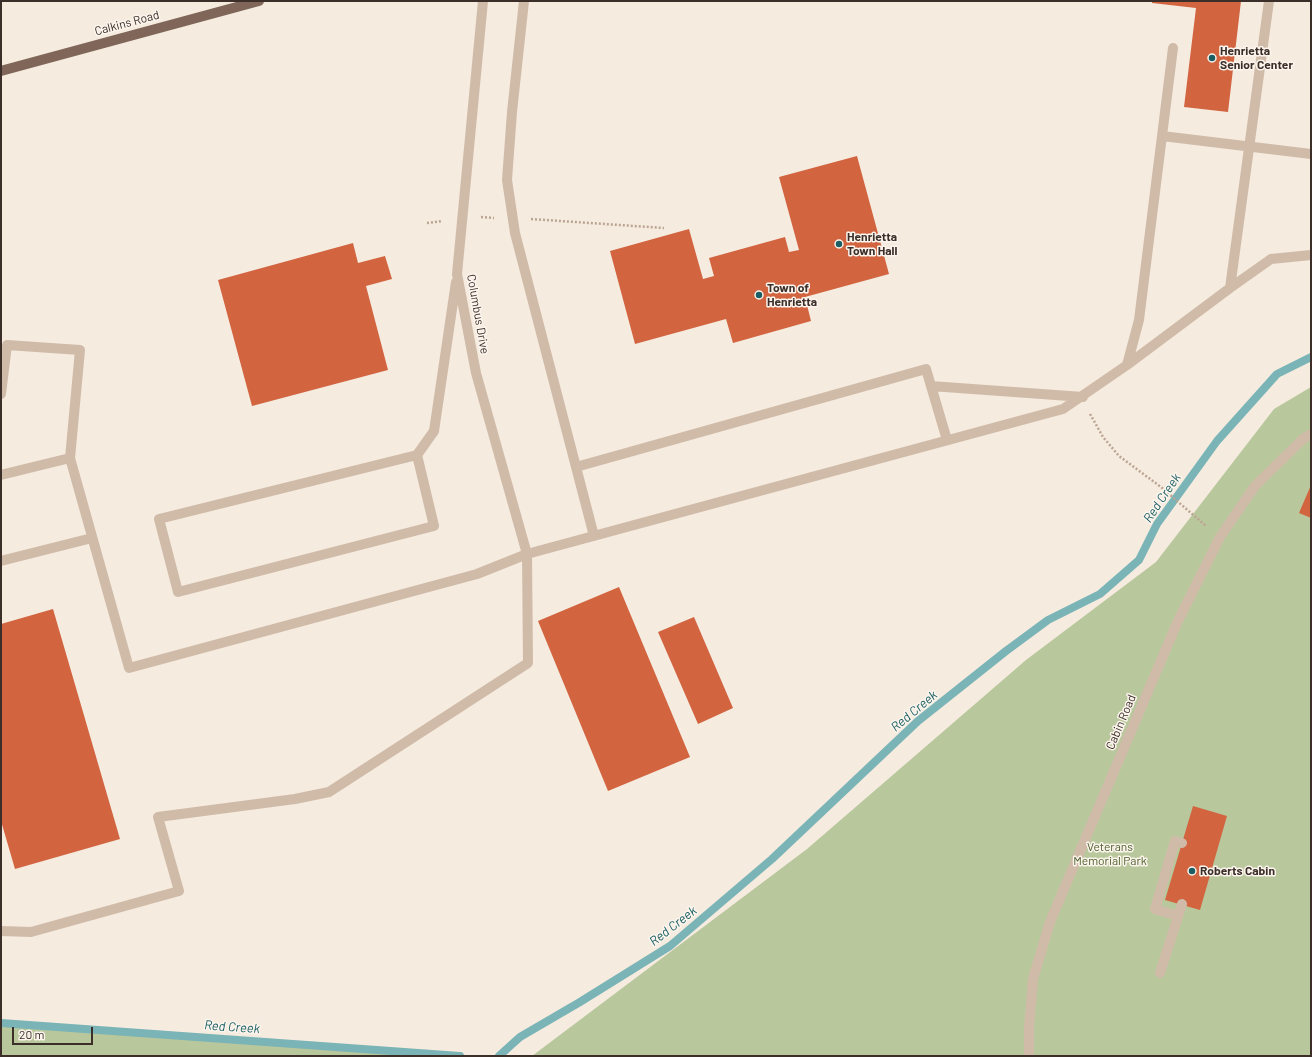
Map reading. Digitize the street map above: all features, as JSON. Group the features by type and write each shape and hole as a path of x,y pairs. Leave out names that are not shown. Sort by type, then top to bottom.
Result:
{"main road":[{"name":"Calkins Road","path":"1,71 259,1"}],"street":[{"name":"Columbus Drive","path":"1,930 31,932 179,891 158,817 295,799 329,792 528,664 527,554 476,374 457,274 483,1"},
{"path":"524,1 512,112 507,180 512,219 594,536"},
{"path":"1230,288 1269,1"},
{"path":"1127,365 1139,320 1173,48"},
{"path":"1162,136 1311,154"},
{"path":"1,394 7,345 80,350 70,458 129,668 477,574 527,554 1063,409 1083,397 1271,259 1311,255"},
{"path":"417,455 434,526 178,592 159,519 417,455 434,430 457,274"},
{"path":"576,467 926,369 947,440"},
{"path":"931,386 1083,397"},
{"name":"Cabin Road","path":"1029,1056 1029,1028 1033,979 1050,922 1177,623 1220,537 1255,486 1304,438 1311,434"},
{"path":"1,475 70,458"},
{"path":"1,561 92,538"},
{"path":"1178,916 1155,909 1175,841 1182,842"},
{"path":"1160,973 1182,904"}],"path":[{"path":"427,223 476,217 553,220 664,228"},
{"path":"1088,410 1103,437 1119,456 1161,487 1220,537"}],"green space":[{"name":"Veterans Memorial Park","path":"1311,387 1311,1056 532,1056 807,849 1026,660 1156,562 1274,409"},
{"path":"1,1023 364,1049 460,1056 1,1056"}],"building":[{"name":"Henrietta Senior Center","path":"1152,1 1241,1 1228,112 1184,107 1196,8 1152,3"},
{"name":"Henrietta Town Hall","path":"857,156 889,274 805,297 811,321 733,343 726,319 635,344 610,251 689,229 703,279 714,276 709,258 785,237 789,252 799,250 779,177"},
{"path":"353,243 358,263 385,256 392,279 366,286 388,370 252,406 218,280"},
{"path":"1311,485 1311,518 1299,513"},
{"path":"619,587 690,757 608,791 538,621"},
{"path":"53,609 120,839 15,869 1,821 1,624"},
{"path":"694,617 733,708 698,724 658,632"},
{"name":"Roberts Cabin","path":"1193,806 1227,816 1200,910 1165,900"}],"waterway":[{"name":"Red Creek","path":"499,1056 520,1037 670,946 772,859 918,721 1006,651 1048,620 1100,594 1139,560 1157,524 1217,441 1277,374 1311,357"},
{"name":"Red Creek","path":"1,1023 460,1056"}],"place":[{"name":"Henrietta Senior Center","path":"1212,58"},
{"name":"Henrietta Town Hall","path":"839,244"},
{"name":"Town of Henrietta","path":"759,295"},
{"name":"Roberts Cabin","path":"1192,871"}]}
